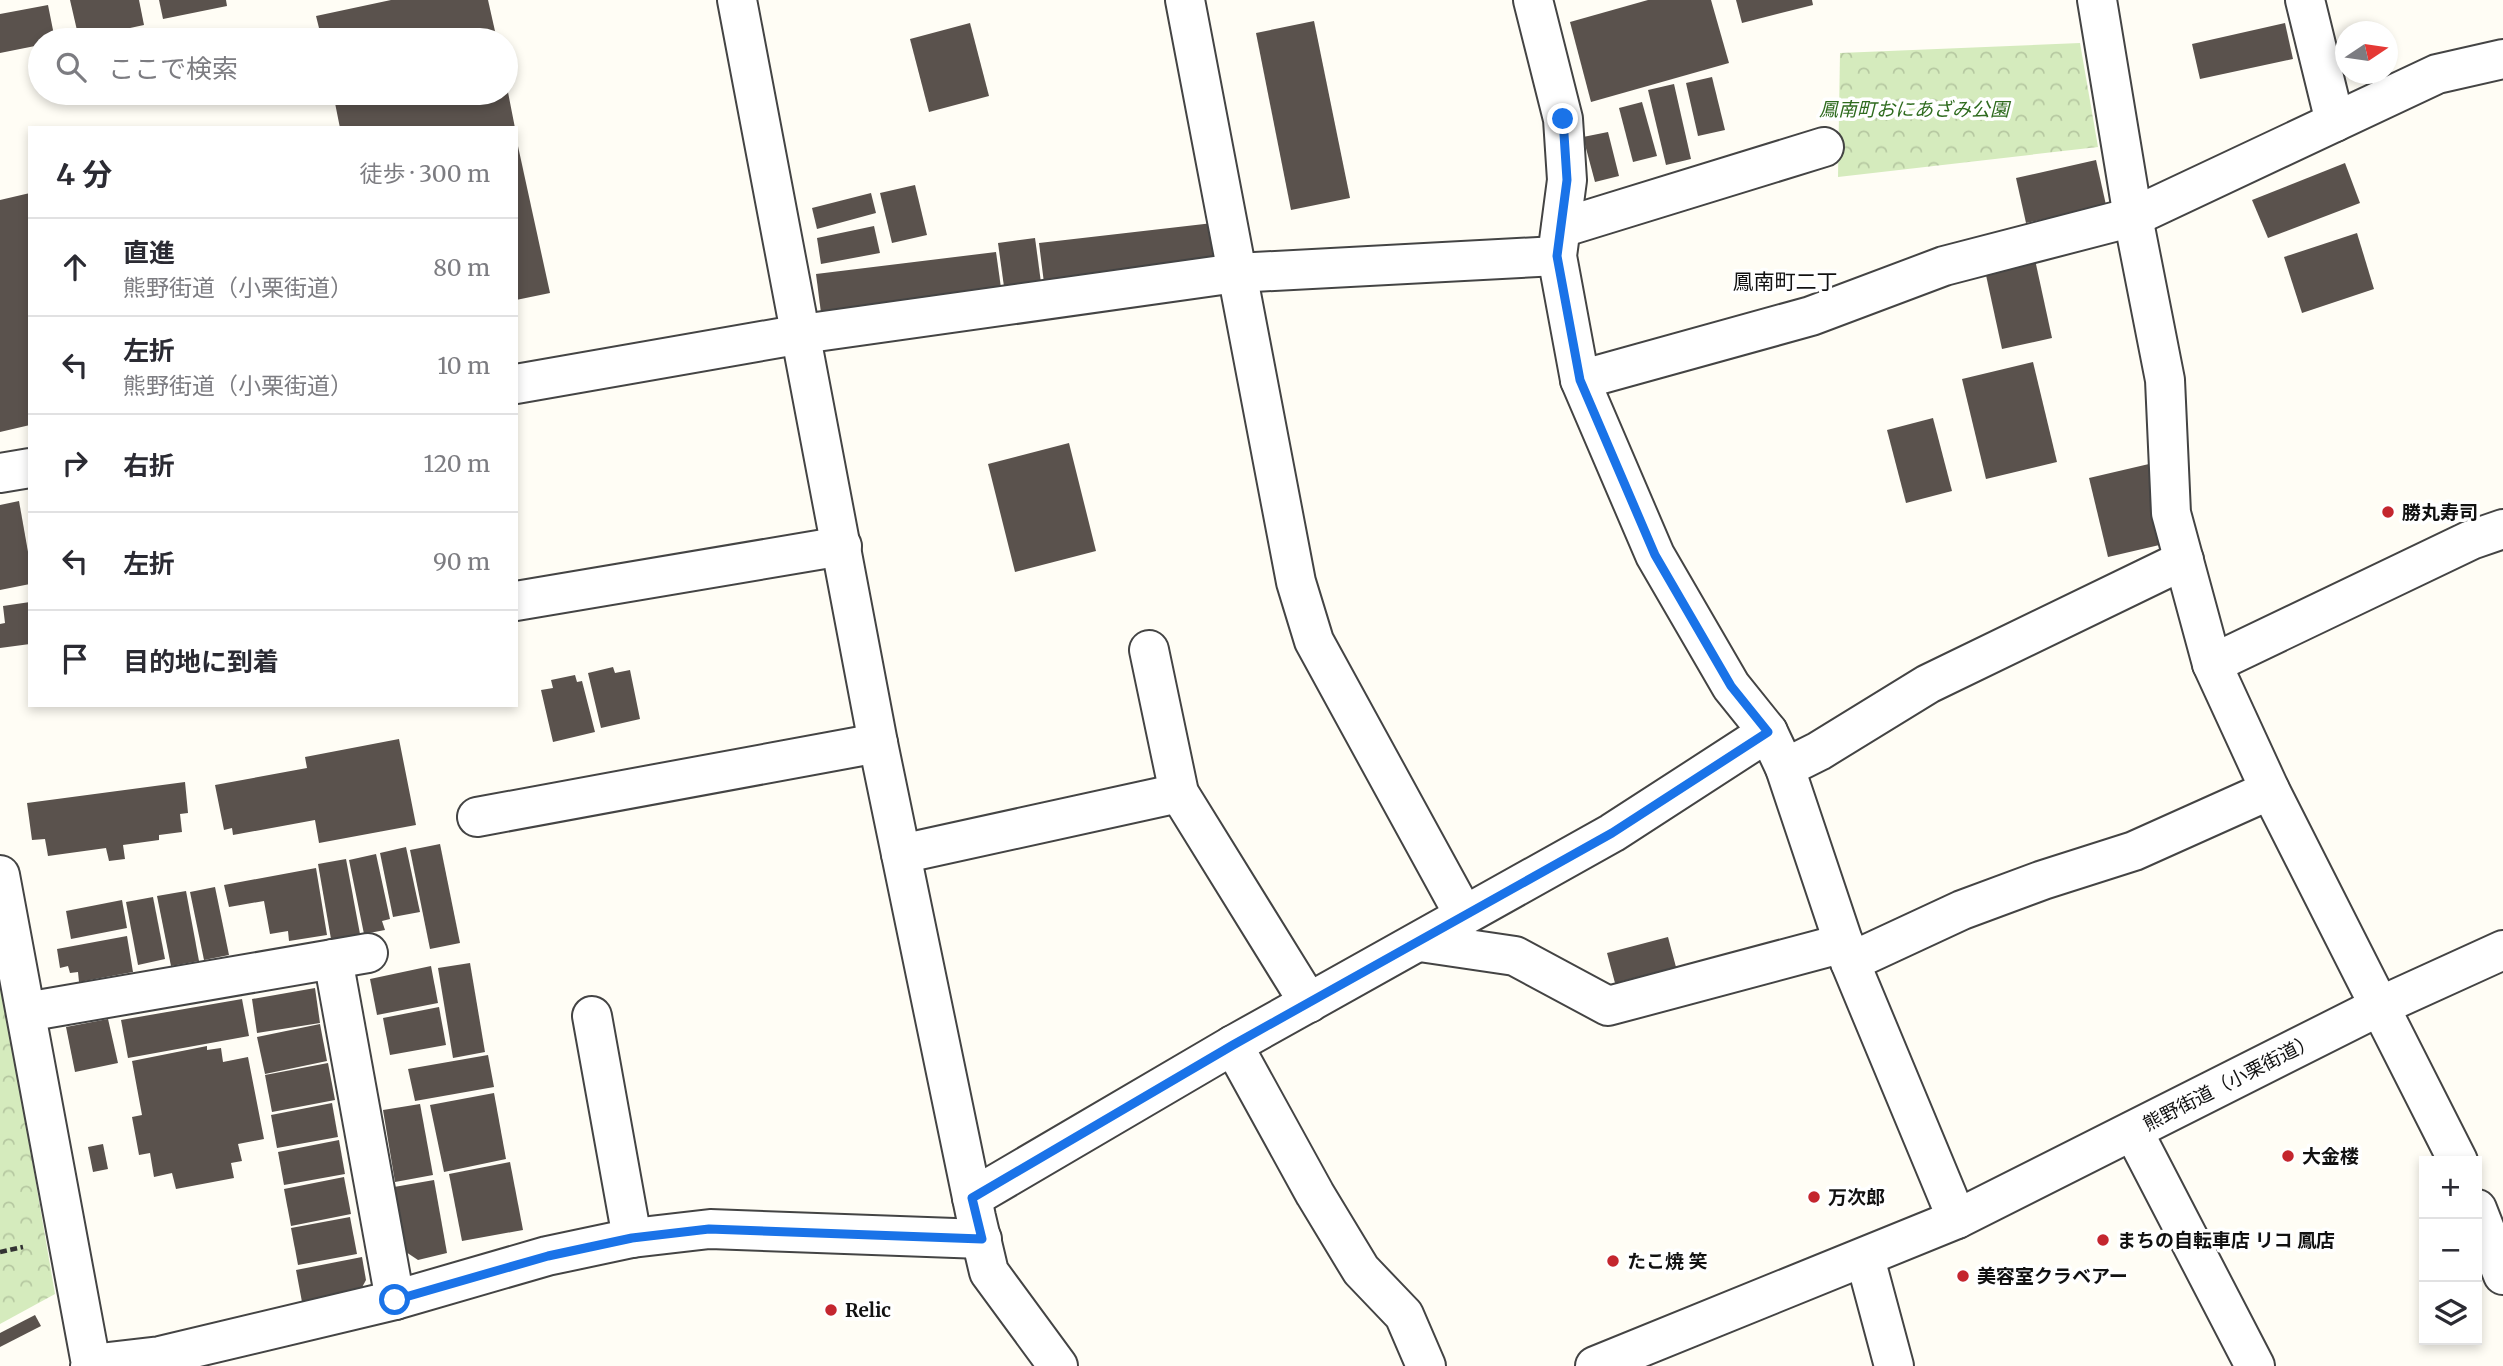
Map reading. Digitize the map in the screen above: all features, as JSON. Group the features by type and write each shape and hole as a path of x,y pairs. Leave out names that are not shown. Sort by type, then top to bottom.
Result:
{"street":[{"path":"737,0 878,743 989,1272 1058,1366"},
{"path":"1185,0 1296,582 1314,641 1464,915"},
{"path":"1533,0 1563,119 1567,180 1559,242 1580,380 1655,555 1731,686 1768,732 1785,768 1847,953 1957,1219"},
{"path":"2097,0 2133,217 2165,380 2171,513 2212,664 2270,790 2455,1156"},
{"path":"2305,0 2335,122"},
{"path":"1580,380 1811,316 1944,266 2133,217 2437,74 2503,59"},
{"path":"518,384 802,334 1236,273 1559,242 1824,146"},
{"path":"0,473 28,468"},
{"path":"2212,664 2471,540 2503,529"},
{"path":"518,601 842,546"},
{"path":"1785,768 1819,751 1928,684 2183,560"},
{"path":"1149,650 1179,793 1309,1003"},
{"path":"0,874 90,1365 160,1356 395,1300 548,1256 632,1238 709,1229 977,1218 1233,1045 1612,833 1768,732"},
{"path":"477,817 878,743"},
{"path":"1420,942 1515,956 1608,1006 1847,953 2043,880 2134,851 2270,790"},
{"path":"901,854 1179,793"},
{"name":"熊野街道（小栗街道）","path":"1595,1366 1957,1219 2380,1006 2503,950"},
{"path":"26,1012 350,956 395,1300"},
{"path":"592,1016 632,1238"},
{"path":"1233,1045 1315,1194 1361,1270 1404,1315 1426,1366"},
{"path":"2133,1131 2255,1366"},
{"path":"2481,1219 2503,1275"},
{"path":"1865,1258 1894,1366"}],"green space":[{"name":"鳳南町おにあざみ公園","path":"2080,43 2098,147 1838,177 1840,53"},
{"path":"0,973 55,1294 0,1324"}],"building":[{"path":"70,0 139,0 144,25 130,28 76,28"},
{"path":"159,0 226,0 227,6 163,19"},
{"path":"391,0 488,0 494,28 319,28 316,16"},
{"path":"1648,0 1711,0 1729,63 1591,102 1570,22"},
{"path":"1736,0 1812,0 1813,5 1742,23"},
{"path":"48,5 53,28 28,28 28,47 0,53 0,14"},
{"path":"1314,21 1350,198 1291,210 1256,33"},
{"path":"970,23 989,96 929,112 910,39"},
{"path":"2285,23 2293,59 2200,79 2192,44"},
{"path":"1712,77 1725,130 1698,136 1686,83"},
{"path":"1674,84 1691,159 1666,165 1648,90"},
{"path":"1642,102 1657,156 1633,162 1619,108"},
{"path":"335,105 511,105 515,126 340,126"},
{"path":"1608,132 1619,176 1595,182 1583,137"},
{"path":"518,146 550,293 518,300"},
{"path":"2096,160 2106,205 2026,223 2016,178"},
{"path":"2345,163 2360,203 2268,238 2252,200"},
{"path":"915,185 927,235 892,243 880,193"},
{"path":"28,193 28,425 0,432 0,200"},
{"path":"871,193 876,213 817,229 812,208"},
{"path":"1213,223 1217,254 1213,254 1214,266 1045,291 1039,243"},
{"path":"874,226 880,253 821,264 817,238"},
{"path":"2357,233 2374,289 2302,313 2284,257"},
{"path":"1035,238 1042,290 1005,294 998,243"},
{"path":"996,252 1002,295 821,313 816,274"},
{"path":"2034,255 2052,338 2002,349 1984,266"},
{"path":"2033,362 2057,462 1986,479 1962,379"},
{"path":"1933,418 1952,491 1906,503 1887,430"},
{"path":"1069,443 1096,551 1015,572 988,464"},
{"path":"2149,464 2168,543 2108,557 2089,478"},
{"path":"19,501 28,552 28,584 0,590 0,505"},
{"path":"28,602 28,644 0,648 0,624 5,623 3,606"},
{"path":"613,667 615,673 630,670 640,719 601,728 588,673"},
{"path":"575,675 577,682 582,681 595,732 553,742 541,690 553,688 551,680"},
{"path":"399,739 416,825 319,843 315,820 233,835 232,828 224,830 215,785 307,768 305,757"},
{"path":"185,782 188,813 180,814 182,832 159,835 159,840 123,845 125,859 109,861 106,848 48,856 45,839 32,840 27,803"},
{"path":"440,844 460,943 430,949 410,850"},
{"path":"406,847 420,912 393,917 380,853"},
{"path":"376,854 390,919 382,921 385,930 364,934 349,860"},
{"path":"346,859 360,934 331,939 318,864"},
{"path":"316,868 327,935 289,941 288,931 270,934 264,901 229,907 224,885"},
{"path":"215,887 229,955 204,960 190,892"},
{"path":"186,891 199,961 171,966 157,896"},
{"path":"153,897 165,959 138,965 126,902"},
{"path":"122,900 127,928 71,939 66,911"},
{"path":"127,936 133,972 79,982 78,972 70,973 68,966 60,968 57,949"},
{"path":"1668,937 1676,967 1615,983 1607,953"},
{"path":"470,963 485,1052 453,1058 438,968"},
{"path":"431,966 438,1003 377,1015 370,979"},
{"path":"315,988 320,1023 257,1033 252,999"},
{"path":"242,999 249,1036 128,1058 121,1020"},
{"path":"439,1007 446,1045 390,1055 383,1018"},
{"path":"108,1019 118,1063 75,1072 66,1027"},
{"path":"320,1024 327,1061 265,1074 257,1037"},
{"path":"207,1046 207,1050 221,1048 223,1062 248,1057 264,1139 238,1144 242,1161 231,1163 234,1178 176,1189 172,1173 154,1177 150,1153 139,1155 132,1117 142,1115 132,1061"},
{"path":"488,1055 494,1087 415,1101 408,1069"},
{"path":"328,1063 335,1100 272,1112 265,1075"},
{"path":"494,1093 506,1159 444,1172 430,1105"},
{"path":"332,1103 338,1137 277,1148 271,1115"},
{"path":"420,1104 433,1175 395,1182 383,1110"},
{"path":"339,1140 345,1174 284,1185 278,1152"},
{"path":"103,1144 108,1169 93,1172 88,1147"},
{"path":"510,1162 523,1230 462,1241 449,1174"},
{"path":"344,1177 351,1214 291,1226 284,1189"},
{"path":"434,1180 447,1253 418,1260 406,1252 394,1187"},
{"path":"350,1217 357,1254 298,1265 291,1228"},
{"path":"362,1257 366,1280 360,1291 302,1302 296,1270"},
{"path":"35,1315 41,1326 0,1347 0,1333"}],"place":[{"name":"勝丸寿司","path":"2388,512"},
{"name":"大金楼","path":"2288,1156"},
{"name":"万次郎","path":"1814,1197"},
{"name":"まちの自転車店 リコ 鳳店","path":"2103,1240"},
{"name":"たこ焼 笑","path":"1613,1261"},
{"name":"美容室クラベアー","path":"1963,1276"},
{"name":"Relic","path":"831,1310"}],"district":[{"name":"鳳南町二丁","path":"1785,281"}],"route":[{"path":"395,1300 548,1256 632,1238 709,1229 982,1239 972,1198 1233,1045 1612,833 1768,732 1731,686 1655,555 1580,380 1557,256 1567,180 1563,119"}]}
